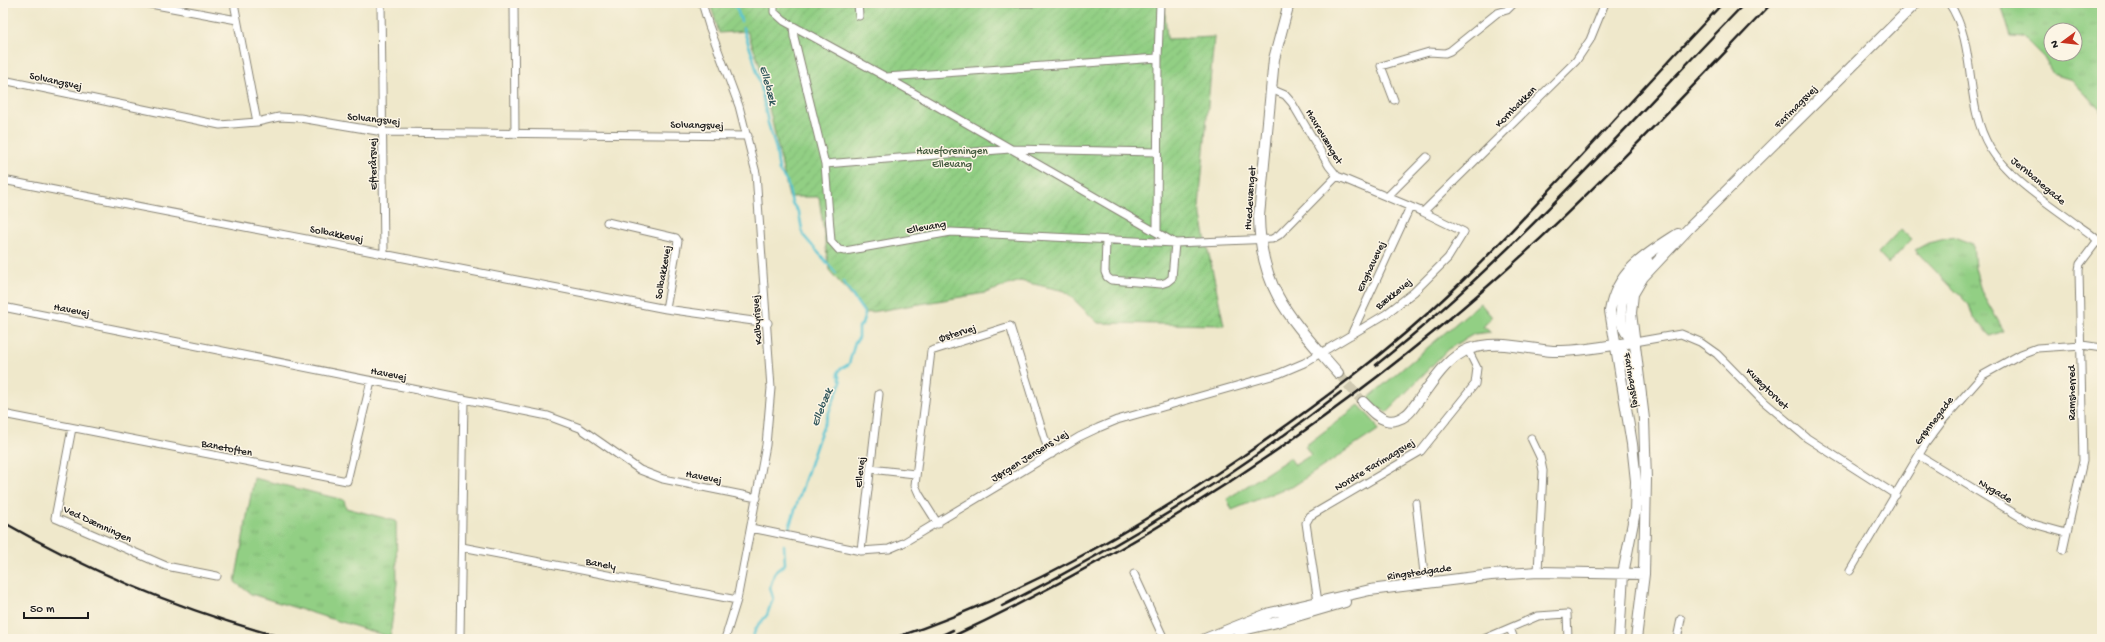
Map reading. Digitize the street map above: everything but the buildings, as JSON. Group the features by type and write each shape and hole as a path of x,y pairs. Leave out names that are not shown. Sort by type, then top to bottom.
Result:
{"main road":[{"name":"Hvedevænget","path":"1289,3 1274,59 1258,216 1259,240 1271,284 1283,307 1338,373"},
{"name":"Farimagsvej","path":"1636,639 1644,574 1646,480 1644,419 1631,313 1633,294 1643,277 1691,226 1916,3"},
{"name":"Farimagsvej","path":"1619,639 1623,574 1635,512 1636,481 1632,444 1614,345 1610,311 1613,295 1620,281 1630,269 1652,251 1691,226"},
{"path":"1635,342 1625,332 1622,325 1622,302 1630,283 1652,251"},
{"name":"Kvægtorvet","path":"1614,345 1635,342"},
{"path":"1363,402 1377,416 1387,420 1398,420 1407,414 1445,367 1468,350 1486,345 1578,351 1614,345 1623,351 1630,362 1640,437 1644,449"},
{"name":"Ringstedgade","path":"1209,638 1270,613 1370,590 1491,574 1538,572 1644,574"},
{"path":"1209,638 1273,623 1397,587"}],"street":[{"path":"145,3 237,20"},
{"path":"234,3 257,122"},
{"name":"Efterårsvej","path":"381,3 384,253"},
{"path":"514,3 515,134"},
{"name":"Kalbyrisvej","path":"702,3 748,136 756,173 768,323 771,388 766,445 757,498 737,600 725,639"},
{"path":"774,3 774,12 793,26 886,77 1175,243 1172,278 1161,284 1111,280 1107,277 1106,240"},
{"path":"858,3 859,16"},
{"path":"1015,4 1032,3"},
{"path":"1157,232 1158,58 1160,3"},
{"path":"1394,100 1382,66 1430,52 1445,53 1450,51 1497,13 1507,10 1514,3"},
{"name":"Kornbakken","path":"1423,212 1576,61 1590,40 1605,3"},
{"name":"Jernbanegade","path":"1949,3 1962,31 1967,48 1976,114 1990,147 2009,171 2100,242"},
{"name":"Ellevang","path":"793,26 794,37 825,164 831,241 839,250 845,251 951,232 1175,243 1272,239 1279,235 1337,176"},
{"path":"886,77 1158,58"},
{"name":"Solvangsvej","path":"3,80 220,125 257,122 279,118 300,118 383,132 748,136"},
{"name":"Havrevænget","path":"1271,89 1285,95 1292,103 1328,166 1337,176 1423,212 1464,232"},
{"path":"825,164 1010,149 1157,152"},
{"path":"1387,197 1426,157"},
{"name":"Solbakkevej","path":"3,180 666,309 768,323"},
{"name":"Enghavevej","path":"1351,335 1410,207"},
{"name":"Solbakkevej","path":"607,222 676,238 678,241 666,309"},
{"name":"Bækkevej","path":"1321,353 1386,314 1414,292 1448,258 1464,232"},
{"name":"Ramsherred","path":"2064,550 2066,533 2083,461 2082,346 2079,270 2080,264 2100,242"},
{"name":"Havevej","path":"3,307 548,416 580,428 640,470 663,479 757,498"},
{"name":"Østervej","path":"938,524 918,494 915,485 915,474 931,351 1010,326 1046,443 1052,454"},
{"name":"Kvægtorvet","path":"1635,342 1681,334 1700,342 1717,354 1762,400 1807,438 1896,495"},
{"name":"Grønnegade","path":"1850,571 1944,419 1983,375 2014,358 2037,348 2082,346 2102,348"},
{"name":"Nordre Farimagsvej","path":"1318,602 1306,523 1310,516 1421,451 1475,384 1477,368 1468,350"},
{"name":"Jørgen Jensens Vej","path":"751,528 861,551 888,549 903,544 938,524 1079,437 1117,420 1278,374 1321,353"},
{"name":"Banetoften","path":"3,414 347,481 371,381"},
{"name":"Ellevej","path":"861,551 879,394"},
{"path":"460,636 464,399"},
{"name":"Ved Dæmningen","path":"72,428 55,518 166,566 217,576"},
{"path":"1531,438 1540,457 1543,471 1538,572"},
{"name":"Nygade","path":"1920,456 2030,523 2066,533"},
{"path":"870,469 915,474"},
{"path":"1416,503 1425,582"},
{"name":"Banely","path":"462,547 737,600"},
{"path":"1134,574 1164,639"},
{"path":"1484,639 1538,616 1567,614 1568,639"},
{"path":"1677,639 1681,619"},
{"path":"1510,628 1514,639"}],"green space":[{"name":"Haveforeningen Ellevang","path":"710,3 1100,3 1100,6 1128,3 1164,3 1167,39 1214,37 1199,207 1224,325 1098,323 1065,291 1020,281 985,293 866,313 829,270 819,197 789,197 759,63 747,31 719,33"},
{"path":"2002,3 2102,3 2102,112 2072,80 2053,74 2046,62 2083,62 2083,22 2043,22 2043,57 2023,37 2011,36 2001,4"},
{"path":"1901,229 1912,239 1888,264 1878,253"},
{"path":"1954,237 1973,244 1975,268 1981,291 2004,331 1990,336 1973,317 1969,305 1915,250 1928,243"},
{"path":"1480,303 1492,317 1483,327 1491,332 1474,334 1448,349 1387,412 1378,408 1367,399"},
{"path":"1359,405 1375,423 1378,430 1292,487 1283,489 1232,510 1227,499 1290,458 1295,465 1311,455 1305,446"},
{"path":"254,478 344,500 346,508 396,521 397,583 390,637 251,594 235,582"}],"waterway":[{"name":"Ellebæk","path":"733,3 737,9 741,21"},
{"name":"Ellebæk","path":"743,28 761,87 768,123 776,149 779,171 787,182 792,203 799,213 803,235 836,273"},
{"name":"Ellebæk","path":"789,528 818,440 841,382 838,374 839,370 849,364 855,342 859,338 859,327 862,324 865,314 843,282"},
{"name":"Ellebæk","path":"752,639 756,628 767,615 773,598 770,587 775,572 785,564 784,545"}],"tunnel":[{"path":"1338,373 1363,402"}],"railway":[{"path":"891,639 938,623 983,604 1072,561 1199,486 1295,419 1350,378 1402,336 1453,290 1480,263 1723,3"},
{"path":"1376,365 1426,324 1521,236 1745,3"},
{"path":"947,639 1092,565 1162,524 1297,436 1362,388 1426,338 1525,253 1633,148 1772,3"},
{"path":"1002,606 1090,559 1177,508 1260,452 1341,392"},
{"path":"3,522 71,558 142,590 214,617 288,639"},
{"path":"934,639 953,630"}]}
